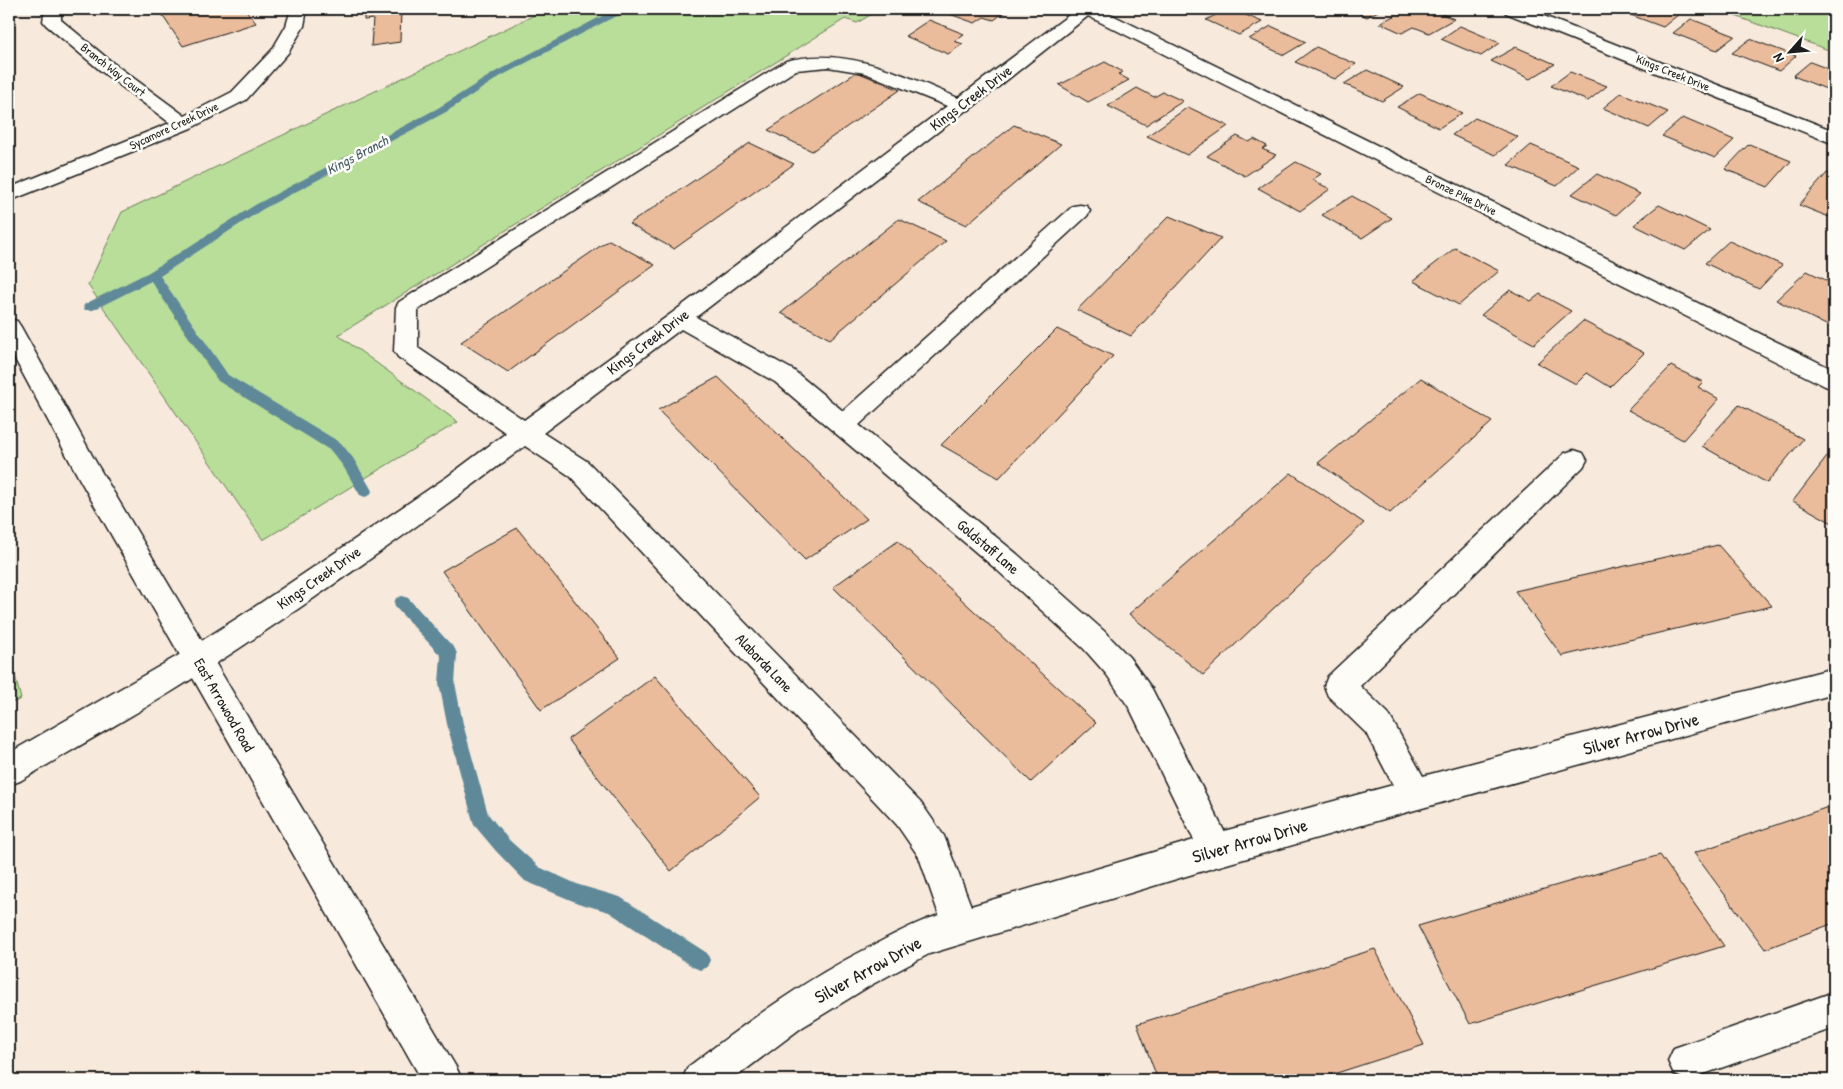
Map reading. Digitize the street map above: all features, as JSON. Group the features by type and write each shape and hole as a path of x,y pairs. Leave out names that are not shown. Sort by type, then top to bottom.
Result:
{"street":[{"name":"Branch Way Court","path":"53,9 52,20 107,68 184,124"},
{"name":"Sycamore Creek Drive","path":"9,195 184,124 239,96 279,53 295,26 299,9"},
{"name":"Kings Creek Drive","path":"9,770 197,660 262,618 456,484 962,106 1087,9"},
{"name":"Bronze Pike Drive","path":"1087,9 1834,380"},
{"name":"Kings Creek Drive","path":"1512,9 1834,138"},
{"name":"Alabarda Lane","path":"961,927 932,848 909,814 578,470 555,452 524,433 406,351 407,307 792,65 828,62 869,68 962,106"},
{"path":"843,425 1080,212"},
{"name":"Goldstaff Lane","path":"680,318 784,376 1007,562 1094,640 1118,666 1141,699 1216,850"},
{"name":"East Arrowood Road","path":"9,327 89,473 197,660 444,1080"},
{"path":"1415,794 1377,723 1340,686 1574,460"},
{"name":"Silver Arrow Drive","path":"701,1080 788,1015 858,972 923,938 1216,850 1415,794 1834,681"},
{"path":"1687,1061 1834,1010"}],"green space":[{"path":"547,9 880,9 857,23 845,19 338,335 458,422 263,540 88,285 122,212"},
{"path":"1716,9 1834,9 1834,52"},
{"path":"9,653 21,699 9,704"}],"building":[{"path":"158,9 245,9 256,23 183,46"},
{"path":"401,9 400,42 371,46 373,19 364,20 364,13"},
{"path":"944,9 999,9 1006,11 994,20 984,17 975,23 941,11"},
{"path":"1227,9 1232,9 1262,22 1239,35 1206,20"},
{"path":"1349,9 1382,9 1367,17"},
{"path":"1407,9 1430,9 1454,19 1429,33 1414,27 1402,33 1380,23"},
{"path":"1622,9 1665,9 1679,14 1663,27 1620,11"},
{"path":"1691,19 1735,36 1717,50 1673,33"},
{"path":"929,20 964,34 954,41 963,44 948,54 905,36"},
{"path":"1271,26 1306,42 1284,55 1249,39"},
{"path":"1460,26 1500,43 1481,56 1441,39"},
{"path":"1750,39 1796,56 1779,71 1732,53"},
{"path":"1316,47 1356,64 1335,79 1295,62"},
{"path":"1516,47 1555,64 1530,79 1491,61"},
{"path":"1105,62 1123,72 1118,74 1129,80 1088,102 1059,85"},
{"path":"1810,62 1834,71 1834,92 1793,76"},
{"path":"1367,70 1404,87 1382,101 1344,84"},
{"path":"857,72 900,90 812,151 768,130"},
{"path":"1570,72 1607,86 1588,101 1551,86"},
{"path":"1137,88 1154,97 1163,92 1183,101 1146,125 1108,106"},
{"path":"1420,93 1462,113 1439,128 1397,107"},
{"path":"1621,93 1668,112 1649,128 1603,108"},
{"path":"1188,107 1228,126 1187,155 1147,136"},
{"path":"1475,118 1518,137 1495,155 1452,135"},
{"path":"1683,118 1734,140 1715,158 1662,136"},
{"path":"1014,125 1061,144 966,225 918,202"},
{"path":"1237,136 1249,142 1254,139 1267,146 1262,149 1276,155 1245,176 1207,156"},
{"path":"750,143 794,164 674,249 629,224"},
{"path":"1749,144 1791,161 1768,187 1725,169"},
{"path":"1531,145 1579,166 1557,186 1508,165"},
{"path":"1296,162 1321,174 1312,180 1330,189 1300,211 1258,188"},
{"path":"1827,173 1834,175 1834,219 1799,205"},
{"path":"1597,174 1640,194 1616,215 1572,194"},
{"path":"1352,196 1392,218 1362,238 1322,215"},
{"path":"1659,205 1710,230 1685,250 1634,225"},
{"path":"1169,216 1221,238 1131,336 1077,310"},
{"path":"899,219 946,241 830,339 781,313"},
{"path":"609,240 655,265 508,372 461,342"},
{"path":"1729,241 1782,265 1759,289 1705,263"},
{"path":"1455,248 1499,271 1459,305 1413,281"},
{"path":"1807,271 1834,284 1834,329 1776,300"},
{"path":"1510,290 1531,301 1540,294 1571,311 1534,344 1481,315"},
{"path":"1583,321 1644,353 1610,387 1587,373 1576,384 1537,363"},
{"path":"1057,329 1113,356 999,478 941,445"},
{"path":"1671,366 1703,382 1698,387 1719,399 1683,440 1628,410"},
{"path":"718,377 867,519 805,560 658,410"},
{"path":"1421,378 1492,422 1390,513 1318,463"},
{"path":"1739,405 1803,439 1767,483 1702,446"},
{"path":"1830,453 1834,455 1834,524 1793,501"},
{"path":"1291,473 1364,523 1203,675 1129,614"},
{"path":"517,528 620,658 541,710 442,571"},
{"path":"898,541 1096,723 1031,782 833,587"},
{"path":"1718,545 1772,606 1562,656 1515,591"},
{"path":"655,676 760,797 671,871 568,739"},
{"path":"1834,805 1834,923 1765,949 1694,853"},
{"path":"1660,855 1724,946 1470,1024 1418,926"},
{"path":"1375,949 1424,1045 1315,1080 1158,1080 1137,1024"}],"waterway":[{"name":"Kings Branch","path":"153,275 259,207 442,110 498,74 605,18 629,9"},
{"name":"Kings Branch","path":"89,307 153,275"},
{"path":"153,275 223,378 336,447 348,462 365,491"},
{"path":"402,603 449,654 447,683 455,724 480,819 502,845 532,874 578,894 613,904 700,960"}]}
